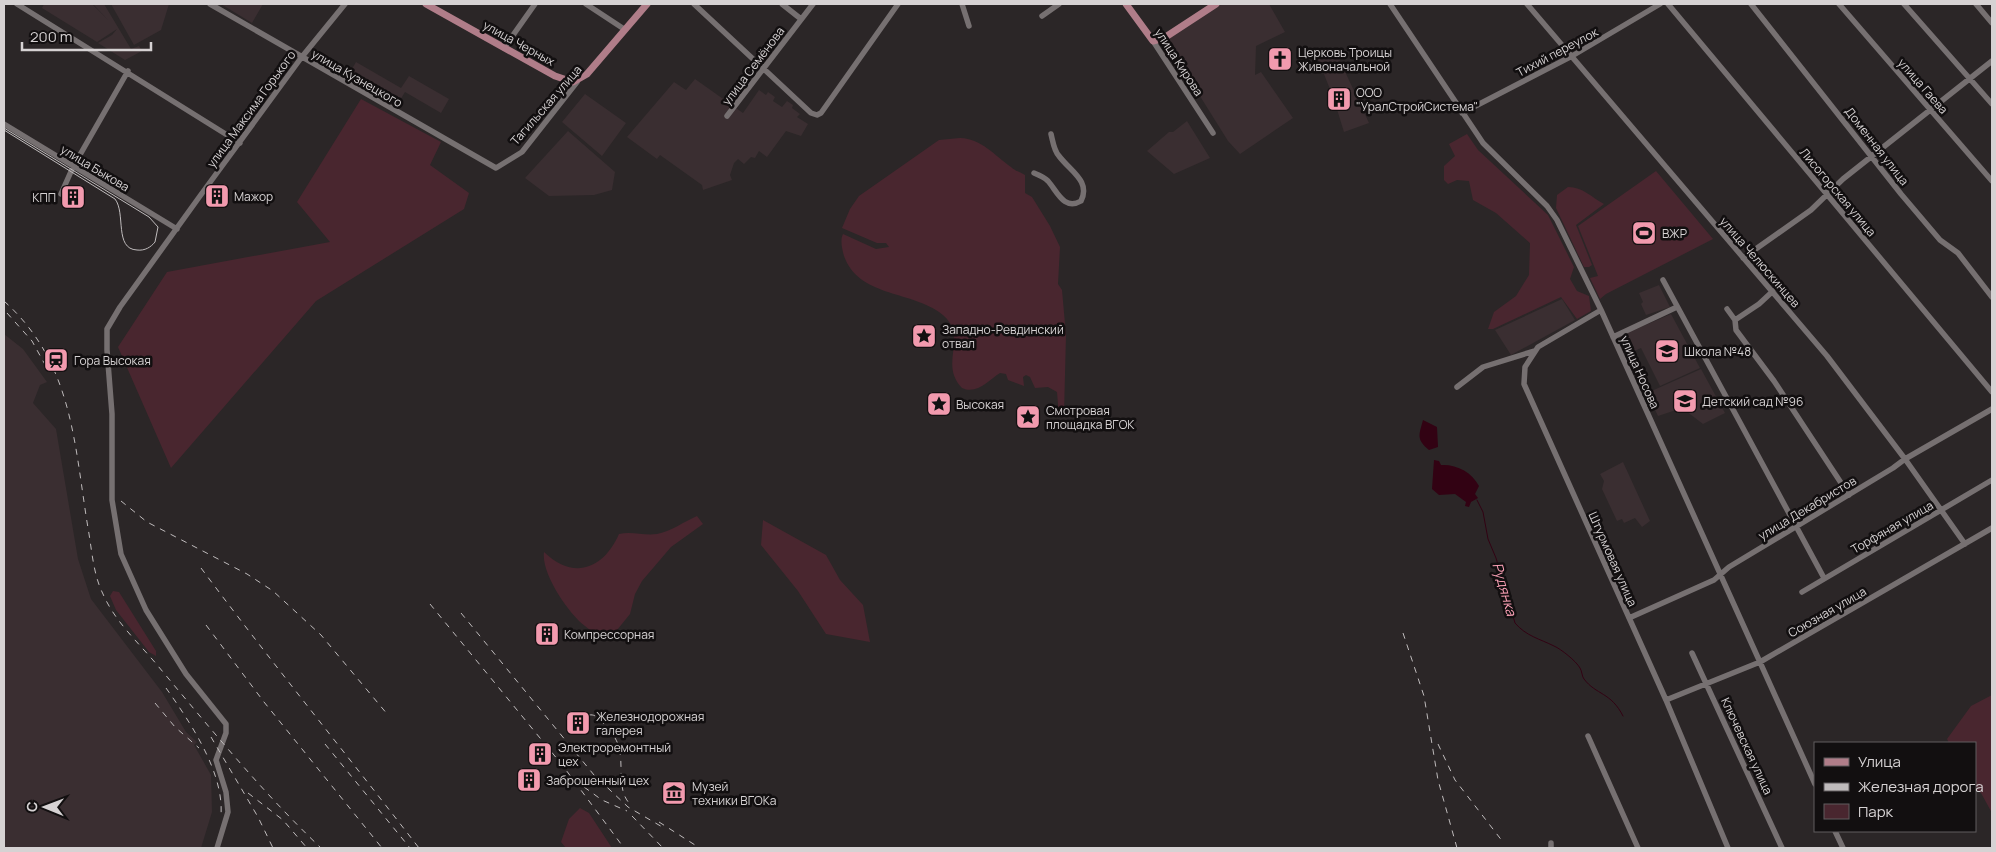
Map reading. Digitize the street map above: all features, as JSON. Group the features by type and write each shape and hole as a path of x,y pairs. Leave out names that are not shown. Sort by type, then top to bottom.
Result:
{"main road":[{"name":"улица Черных","path":"426,4 565,80 576,82"},
{"name":"Тагильская улица","path":"576,82 587,74 647,4"},
{"name":"улица Кирова","path":"1126,4 1153,41"},
{"path":"1153,41 1164,38 1216,4"}],"street":[{"path":"18,4 128,71 240,143"},
{"name":"улица Кузнецкого","path":"210,4 301,58 496,168"},
{"name":"улица Максима Горького","path":"217,848 228,812 226,792 216,760 226,733 226,724 188,679 146,610 121,554 112,500 112,414 106,350 107,329 120,307 301,58 345,4"},
{"path":"504,48 535,4"},
{"path":"586,4 624,29"},
{"path":"694,4 811,113 819,114 898,4"},
{"path":"782,4 801,19"},
{"name":"улица Семёнова","path":"727,116 813,4"},
{"path":"962,4 969,26"},
{"path":"1042,16 1059,4"},
{"name":"улица Носова","path":"1390,4 1462,113 1492,154 1552,212 1571,245 1814,782"},
{"name":"улица Челюскинцев","path":"1527,4 1827,356 1905,458 1964,544"},
{"name":"Тихий переулок","path":"1462,113 1572,56 1660,4"},
{"name":"Лисогорская улица","path":"1668,4 1992,392"},
{"name":"Доменная улица","path":"1751,4 1940,240 1958,253 1992,297"},
{"name":"улица Гаева","path":"1839,4 1992,181"},
{"path":"1904,4 1992,104"},
{"path":"1976,4 1992,23"},
{"name":"улица Кирова","path":"1153,41 1213,133"},
{"path":"1744,258 1811,210 1843,179 1992,61"},
{"path":"61,194 73,167 128,71"},
{"name":"Тагильская улица","path":"496,168 522,152 576,82"},
{"name":"улица Быкова","path":"4,124 177,228"},
{"path":"1034,173 1045,178 1065,202 1074,204 1081,201 1084,195 1083,182 1057,154 1051,134"},
{"path":"1663,280 1824,578"},
{"path":"1735,320 1759,304 1773,291"},
{"path":"1613,337 1677,307"},
{"path":"1727,309 1735,320 1736,330 1780,389 1849,495"},
{"path":"1457,387 1483,367 1534,351 1601,310"},
{"name":"Штурмовая улица","path":"1534,351 1526,367 1526,391 1666,700 1728,848"},
{"name":"улица Декабристов","path":"1629,618 1721,575 1729,567 1893,468 1905,458 1992,409"},
{"name":"Торфяная улица","path":"1802,592 1992,480"},
{"name":"Союзная улица","path":"1666,700 1760,662 1992,528"},
{"name":"Ключевская улица","path":"1692,653 1782,848"},
{"path":"1588,736 1638,848"},
{"path":"1835,832 1843,848"}],"shaded area":[{"path":"44,4 92,4 108,20 93,4 104,4 131,49 139,46 142,51 125,60 98,43 112,35 117,29 97,42 42,8"},
{"path":"111,4 169,4 161,30 134,45"},
{"path":"221,4 263,4 252,23"},
{"path":"1222,4 1269,4 1285,32 1256,46 1255,75 1261,72 1293,118 1240,154 1228,141 1165,40"},
{"path":"1334,48 1369,123 1344,132 1335,103 1331,104 1330,101 1334,99 1317,57"},
{"path":"356,62 401,88 409,76 449,99 441,113 405,92 397,105 348,76"},
{"path":"695,79 743,113 759,90 766,95 768,92 775,97 773,101 782,107 787,101 793,105 792,108 800,114 797,117 808,124 801,136 786,131 767,157 759,151 755,158 751,157 744,164 738,159 734,163 730,175 732,180 703,190 702,185 660,155 657,159 627,137 674,82 686,90"},
{"path":"585,94 626,123 602,156 562,122"},
{"path":"1187,121 1210,158 1174,174 1147,151 1169,132 1173,132"},
{"path":"568,131 615,172 612,190 594,195 549,196 525,178"},
{"path":"1659,285 1670,307 1646,315 1639,293"},
{"path":"1562,299 1575,320 1511,355 1495,330"},
{"name":"Школа №48","path":"1671,314 1700,368 1660,386 1641,348 1628,354 1620,336"},
{"path":"4,334 23,349 47,382 40,385 33,403 56,429 78,559 91,599 162,692 186,732 197,742 194,745 211,775 212,812 201,848 4,848"},
{"name":"Детский сад №96","path":"1701,369 1725,413 1703,424 1682,408 1658,416 1647,393"},
{"path":"1423,420 1437,427 1438,447 1429,450 1420,440"},
{"path":"1434,460 1439,461 1441,465 1463,470 1476,481 1479,486 1475,494 1478,498 1471,502 1469,507 1465,506 1466,502 1455,494 1439,495 1432,489"},
{"path":"1623,462 1650,521 1642,527 1635,518 1624,523 1622,519 1617,521 1602,489 1604,481 1600,474"}],"green space":[{"path":"361,99 441,142 430,165 469,193 464,209 316,301 171,468 118,347 167,272 330,242 297,202"},
{"path":"1467,134 1478,150 1548,215 1574,267 1570,279 1577,291 1589,296 1591,311 1577,319 1561,297 1493,329 1488,329 1494,312 1516,296 1529,275 1530,243 1496,213 1473,200 1469,181 1457,180 1448,184 1444,180 1444,166 1455,156 1449,144"},
{"path":"960,138 981,144 1014,170 1025,175 1025,193 1032,197 1050,226 1060,247 1058,284 1062,290 1066,335 1064,414 1059,417 1057,392 1048,387 1035,388 1030,377 1026,375 1023,377 1024,386 1008,380 1006,374 1000,373 987,383 973,390 962,388 955,378 952,368 954,339 953,330 948,321 939,312 927,305 872,286 851,269 844,256 841,242 843,234 876,249 889,247 886,243 877,243 842,228 850,209 859,196 939,140"},
{"name":"ВЖР","path":"1656,171 1713,239 1606,294 1600,299 1590,278 1598,276 1578,226"},
{"path":"1568,187 1583,191 1604,204 1576,225 1592,265 1589,267 1584,267 1556,208 1557,195"},
{"path":"697,516 703,524 671,547 642,581 635,594 630,614 609,640 593,632 578,620 551,581 544,561 544,552 555,561 566,566 586,567 596,563 605,556 619,534 662,533"},
{"path":"763,520 826,555 840,580 863,605 870,642 826,634 798,591 761,545"},
{"path":"113,591 119,592 156,651 156,656 149,652 116,610 110,596"},
{"path":"1992,695 1992,813 1981,793 1976,789 1976,742 1948,742 1947,739 1971,706"},
{"path":"580,808 589,813 612,848 566,848 561,842 569,819"}],"waterway":[{"name":"Рудянка","path":"1477,500 1483,512 1488,539 1496,558 1515,623 1528,634 1557,648 1568,656 1581,669 1583,678 1593,688 1614,702 1623,716"}],"tram line":[{"path":"4,128 149,217 158,227 155,242 143,250 130,248 125,244 120,213 115,199 4,130"}],"railway":[{"path":"4,301 27,325 44,351 57,378 67,406 79,465 95,570 108,604 128,632 237,759 278,805 321,848"},
{"path":"7,313 32,341 48,370"},
{"path":"121,501 147,522 247,574 273,591 321,635 388,715"},
{"path":"201,568 419,848"},
{"path":"430,604 563,766 624,848"},
{"path":"461,613 594,775 628,807 664,828"},
{"path":"206,625 264,702 382,848"},
{"path":"1403,633 1424,696 1438,780 1457,848"},
{"path":"166,688 204,748 217,782 221,815"},
{"path":"155,703 175,727 199,748"},
{"path":"589,715 599,719 616,741 620,755 622,786 626,799 631,805"},
{"path":"211,737 258,817 273,848"},
{"path":"325,744 410,848"},
{"path":"1438,744 1455,780 1503,842"},
{"path":"584,787 602,800 627,811"},
{"path":"248,793 283,820 307,848"},
{"path":"632,816 663,848"},
{"path":"659,822 695,845"}],"place":[{"name":"Церковь Троицы Живоначальной","path":"1280,59"},
{"name":"ООО \"УралСтройСистема\"","path":"1339,99"},
{"name":"Мажор","path":"217,196"},
{"name":"КПП","path":"73,197"},
{"name":"ВЖР","path":"1644,233"},
{"name":"Западно-Ревдинский отвал","path":"924,336"},
{"name":"Школа №48","path":"1667,351"},
{"name":"Гора Высокая","path":"56,360"},
{"name":"Детский сад №96","path":"1685,401"},
{"name":"Высокая","path":"939,404"},
{"name":"Смотровая площадка ВГОК","path":"1028,417"},
{"name":"Компрессорная","path":"547,634"},
{"name":"Железнодорожная галерея","path":"578,723"},
{"name":"Электроремонтный цех","path":"540,754"},
{"name":"Заброшенный цех","path":"529,780"},
{"name":"Музей техники ВГОКа","path":"674,793"}]}
